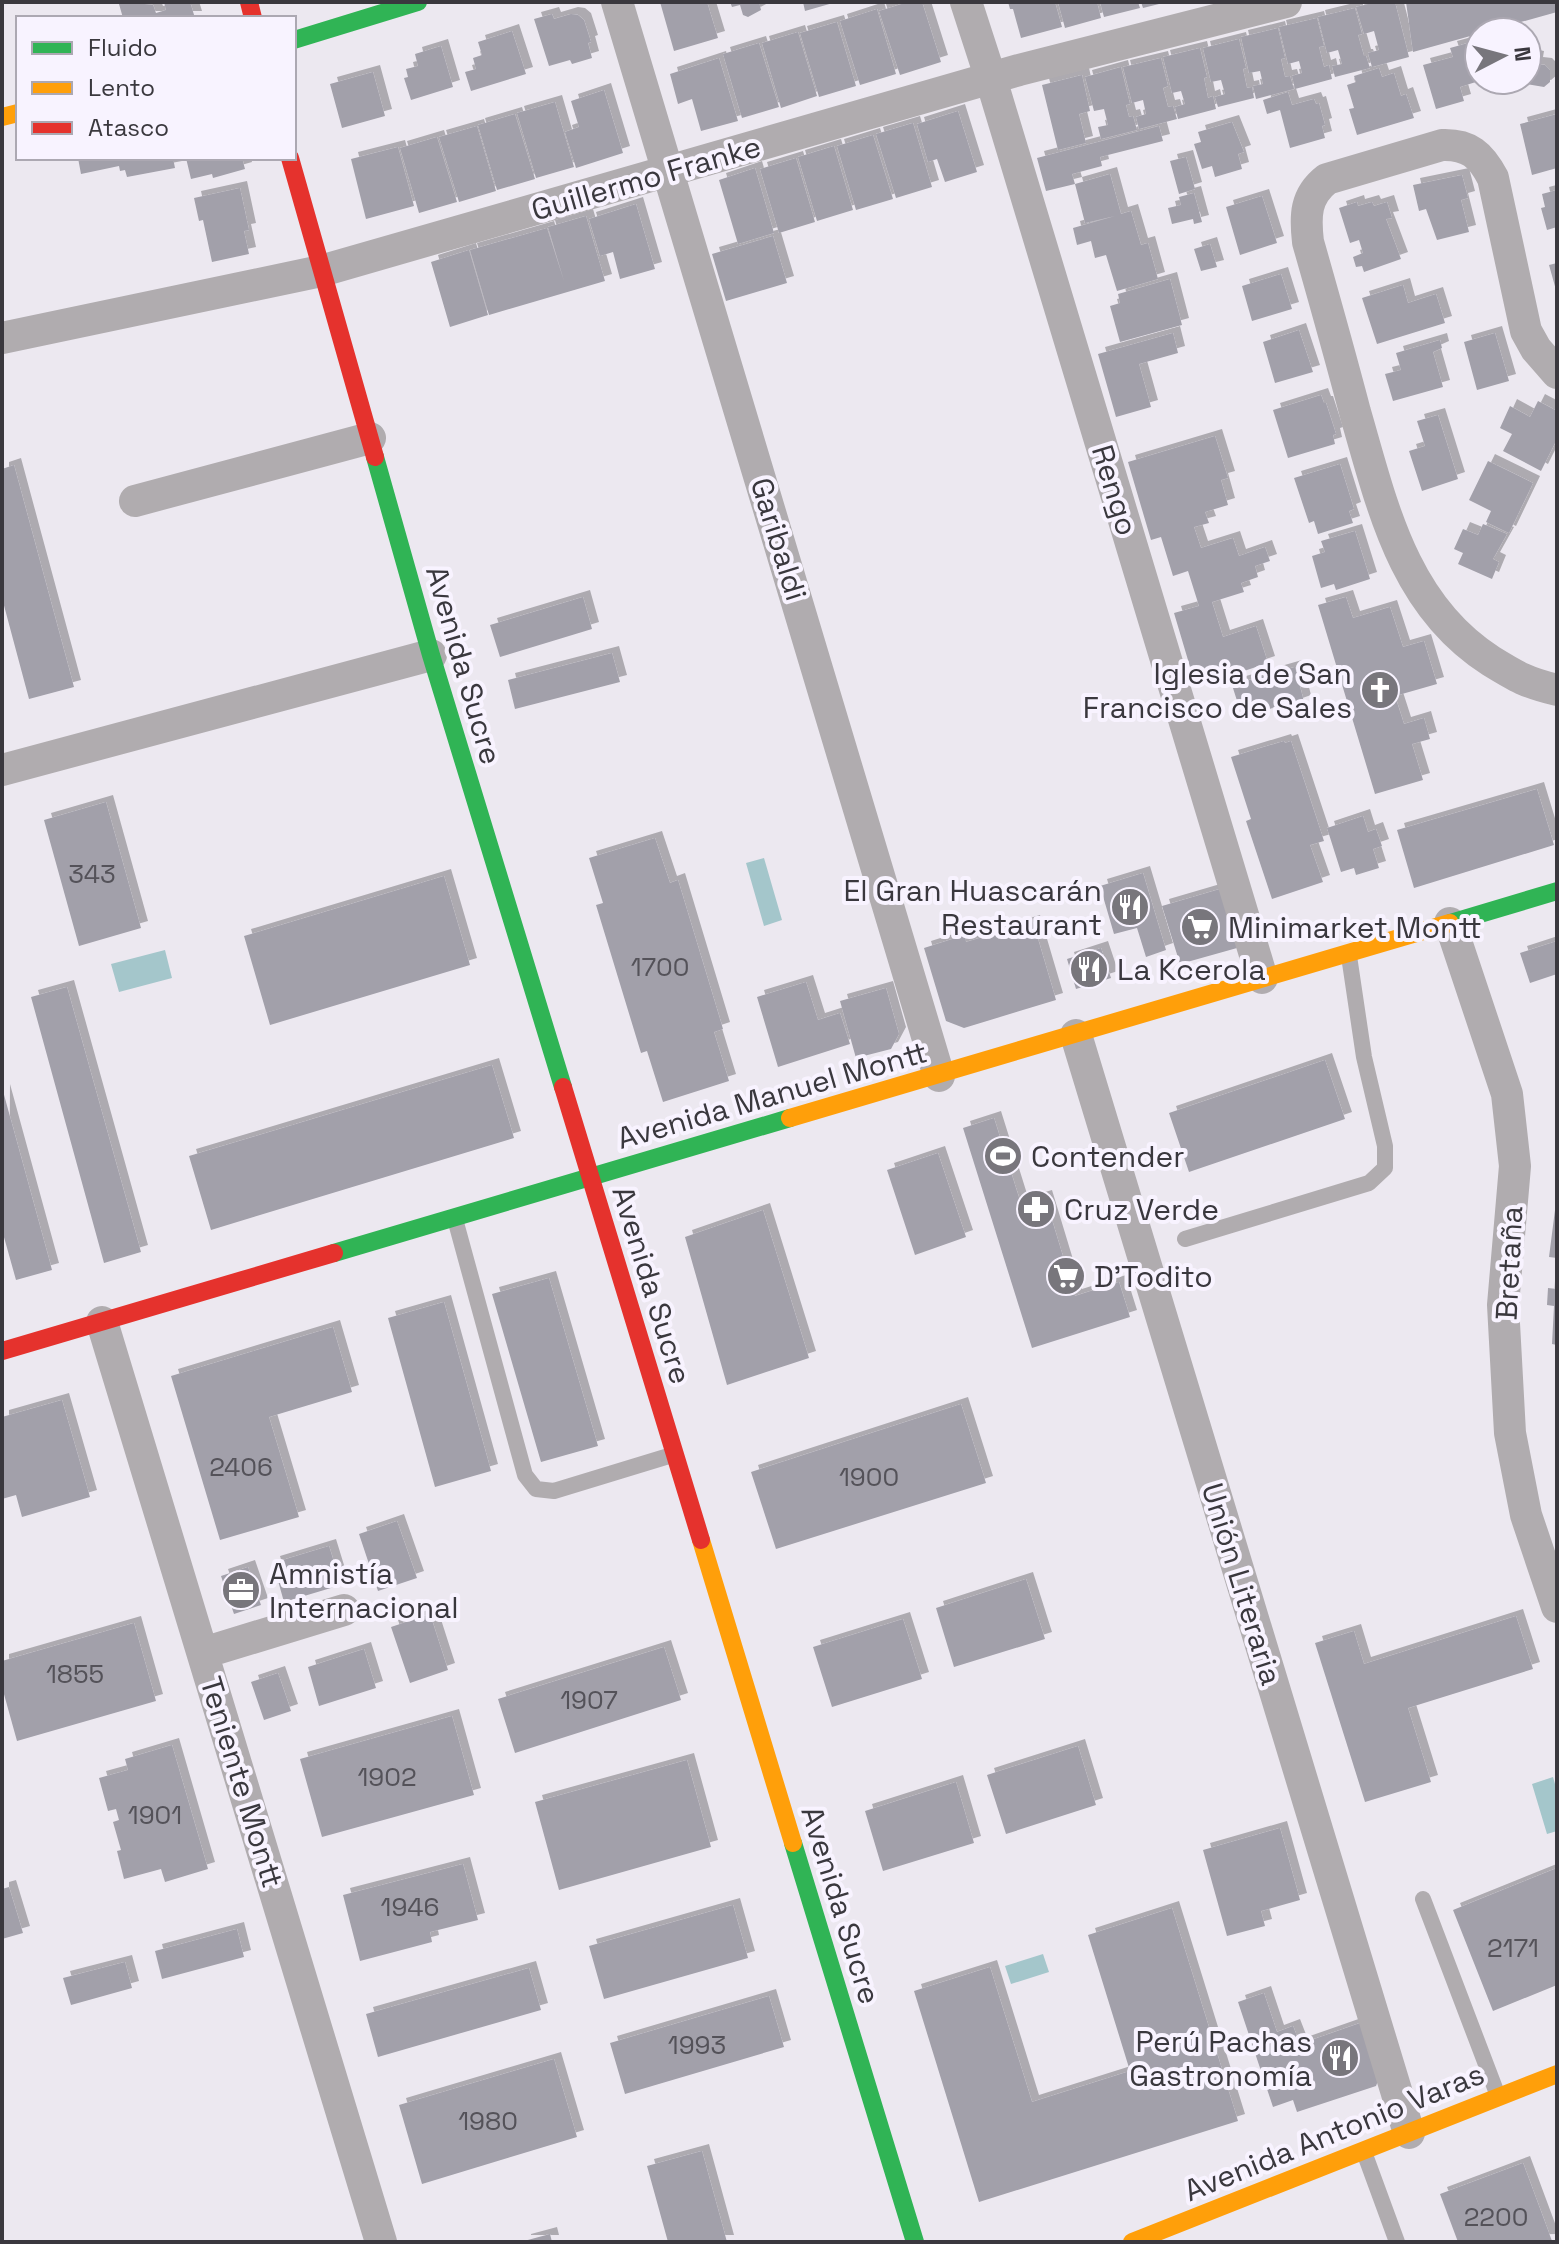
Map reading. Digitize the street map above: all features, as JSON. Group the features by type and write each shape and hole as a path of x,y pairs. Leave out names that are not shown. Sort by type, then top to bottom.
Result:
{"street":[{"path":"296,39 418,2"},
{"name":"Garibaldi","path":"617,2 939,1076"},
{"name":"Rengo","path":"966,2 1262,978"},
{"name":"Guillermo Franke","path":"2,338 321,271 991,79 1286,2"},
{"path":"1557,373 1536,349 1526,331 1493,178 1483,160 1471,149 1442,145 1327,179 1314,189 1305,221 1308,242 1386,520 1423,595 1439,617 1468,646 1528,684 1557,690"},
{"name":"Avenida Sucre","path":"291,160 431,655 915,2242"},
{"path":"135,501 370,438"},
{"path":"2,770 431,655"},
{"name":"Avenida Manuel Montt","path":"2,1351 1557,891"},
{"name":"Bretaña","path":"1450,923 1507,1094 1515,1166 1503,1305 1510,1433 1526,1515 1557,1607"},
{"name":"Unión Literaria","path":"1076,1035 1409,2133"},
{"name":"Teniente Montt","path":"102,1322 381,2242"},
{"path":"203,1653 344,1610"},
{"name":"Avenida Antonio Varas","path":"1132,2242 1557,2074"}],"lane":[{"path":"1185,1239 1369,1183 1385,1168 1385,1146 1364,1057 1349,954"},
{"path":"454,1217 525,1475 536,1489 554,1491 675,1454"},
{"path":"1423,1899 1499,2097"},
{"path":"1363,2151 1397,2242"}],"water":[{"path":"764,858 782,920 764,926 746,863"},
{"path":"165,950 172,978 119,992 111,964"},
{"path":"1553,1777 1557,1791 1557,1831 1547,1834 1532,1784"},
{"path":"1043,1954 1049,1972 1011,1984 1005,1966"}],"building":[{"path":"164,2 190,2 194,16 122,16 119,4 153,5 156,13 166,10"},
{"path":"660,2 707,2 718,38 674,51"},
{"path":"730,2 759,2 761,10 748,17 743,15 740,5 732,7"},
{"path":"803,2 833,2 833,3 805,11"},
{"path":"908,2 922,2 941,62 900,75 879,11"},
{"path":"1008,2 1055,2 1062,27 1021,38"},
{"path":"1058,2 1097,2 1101,18 1065,28"},
{"path":"1100,2 1138,2 1140,8 1104,17"},
{"path":"1141,2 1163,2 1163,3 1143,8"},
{"path":"1376,2 1395,2 1409,57 1372,67 1368,53 1379,50 1374,31 1364,34 1356,7"},
{"path":"1406,2 1557,2 1557,12 1543,16 1463,16 1463,38 1413,52"},
{"path":"1355,8 1362,34 1358,35 1370,68 1335,77 1332,66 1342,64 1338,50 1327,53 1318,17"},
{"path":"877,9 896,74 860,85 840,21"},
{"path":"552,14 554,19 571,14 584,20 592,58 549,66 534,19"},
{"path":"1317,18 1324,46 1319,47 1324,67 1329,65 1332,79 1295,89 1292,76 1302,73 1299,61 1288,64 1279,27"},
{"path":"837,22 856,86 819,97 800,33"},
{"path":"1278,28 1285,58 1281,59 1285,77 1290,76 1294,89 1256,99 1253,86 1263,84 1260,71 1249,73 1241,37"},
{"path":"512,31 526,74 471,91 465,72 476,69 473,58 482,55 478,42"},
{"path":"798,32 817,96 781,108 762,43"},
{"path":"1239,39 1247,88 1252,87 1254,98 1218,107 1215,97 1225,94 1221,80 1211,82 1203,48"},
{"path":"759,43 779,107 742,118 723,54"},
{"path":"1463,44 1463,86 1460,87 1464,101 1436,109 1423,65 1453,57 1450,48"},
{"path":"441,46 453,87 411,100 404,78 408,77 406,69 418,66 415,54"},
{"path":"1200,48 1208,98 1213,96 1216,109 1178,119 1175,107 1185,104 1181,91 1172,93 1163,57"},
{"path":"719,58 738,121 701,131 692,99 678,104 670,74"},
{"path":"1161,58 1168,86 1163,88 1168,107 1173,106 1177,119 1139,129 1136,117 1146,114 1143,100 1132,103 1123,67"},
{"path":"1543,65 1550,70 1550,82 1544,87"},
{"path":"1121,67 1130,104 1126,105 1129,117 1133,116 1137,130 1101,139 1098,127 1108,125 1104,109 1094,111 1085,77"},
{"path":"1379,68 1382,77 1394,73 1401,96 1406,94 1414,118 1357,135 1349,109 1354,108 1347,85 1356,82 1354,76"},
{"path":"373,72 385,116 342,128 330,84"},
{"path":"1082,75 1090,111 1079,114 1086,143 1058,150 1042,85"},
{"path":"604,90 623,153 576,168 565,132 579,127 571,101"},
{"path":"1288,92 1292,105 1314,99 1316,104 1319,103 1325,138 1290,148 1280,110 1267,114 1263,100"},
{"path":"555,102 574,167 536,178 517,113"},
{"path":"958,111 977,172 945,182 937,159 928,162 917,124"},
{"path":"515,114 535,179 497,190 478,125"},
{"path":"1557,114 1557,168 1532,175 1520,124"},
{"path":"1232,122 1244,152 1238,154 1242,169 1215,177 1212,166 1202,169 1194,144 1201,142 1198,132"},
{"path":"913,123 932,187 896,198 876,134"},
{"path":"477,126 496,191 459,202 439,137"},
{"path":"1159,126 1163,141 1100,157 1102,166 1072,174 1075,184 1046,191 1037,158"},
{"path":"873,135 893,199 856,210 837,146"},
{"path":"437,137 457,202 419,213 400,148"},
{"path":"834,146 853,210 817,221 798,157"},
{"path":"398,147 414,206 366,219 351,159"},
{"path":"1186,157 1195,189 1179,194 1170,161"},
{"path":"796,158 815,222 779,233 760,169"},
{"path":"78,160 173,160 175,168 127,177 125,170 120,171 119,166 81,174"},
{"path":"186,160 243,160 245,169 213,178 212,174 191,179"},
{"path":"755,168 774,233 738,244 719,180"},
{"path":"1110,174 1121,214 1131,211 1141,245 1148,243 1158,279 1117,291 1106,255 1095,258 1091,241 1077,245 1073,228 1115,216 1085,223 1075,184"},
{"path":"1462,175 1468,198 1461,200 1469,232 1437,240 1426,209 1419,211 1413,185"},
{"path":"240,188 249,230 244,231 249,254 212,262 203,220 199,221 194,198"},
{"path":"1557,190 1557,227 1547,230 1541,208 1545,207 1542,194"},
{"path":"1194,193 1202,222 1194,224 1193,219 1172,224 1168,208 1181,205 1179,197"},
{"path":"1262,196 1277,243 1240,255 1226,207"},
{"path":"1357,202 1358,206 1372,202 1374,206 1387,202 1392,218 1386,219 1401,259 1364,272 1362,266 1356,267 1353,257 1363,253 1359,240 1350,243 1339,208"},
{"path":"636,204 655,269 620,279 613,252 600,256 589,219"},
{"path":"586,216 605,281 489,315 470,250 547,228 564,281 548,227"},
{"path":"773,236 787,283 726,301 712,254"},
{"path":"1210,244 1217,267 1201,271 1194,249"},
{"path":"469,250 488,315 450,327 431,262"},
{"path":"1557,263 1557,290 1556,290 1549,265"},
{"path":"1281,274 1292,309 1252,321 1242,286"},
{"path":"1170,279 1182,325 1120,342 1110,306 1120,303 1118,294"},
{"path":"1403,285 1408,303 1436,294 1445,323 1377,344 1362,298"},
{"path":"1299,330 1313,372 1275,383 1263,342"},
{"path":"1173,333 1178,353 1139,364 1151,407 1116,417 1098,354"},
{"path":"1495,333 1509,381 1477,390 1464,342"},
{"path":"1440,340 1442,348 1433,352 1443,387 1393,401 1385,374 1401,370 1396,353"},
{"path":"1321,395 1336,434 1333,435 1335,444 1288,458 1273,410"},
{"path":"1538,401 1557,411 1557,439 1541,471 1503,451 1512,434 1500,428 1510,406 1530,417"},
{"path":"1438,415 1458,479 1422,491 1409,451 1425,446 1417,421"},
{"path":"1215,436 1228,478 1221,480 1228,505 1205,512 1209,523 1194,527 1201,548 1233,538 1239,556 1265,547 1270,561 1255,566 1258,577 1241,583 1244,592 1212,602 1223,637 1256,626 1268,663 1196,687 1174,613 1199,606 1188,571 1173,576 1161,537 1151,540 1128,462"},
{"path":"1488,461 1533,483 1509,533 1486,522 1491,511 1469,500"},
{"path":"1340,464 1354,509 1349,511 1353,523 1318,534 1314,521 1309,523 1294,478"},
{"path":"14,465 74,687 29,699 2,598 2,469"},
{"path":"1483,524 1507,534 1493,559 1499,562 1492,579 1458,564 1463,553 1454,549 1463,529 1478,535"},
{"path":"1355,531 1370,579 1336,590 1334,584 1321,588 1312,556 1325,552 1321,541"},
{"path":"583,597 592,629 500,657 490,625"},
{"name":"Iglesia de San Francisco de Sales","path":"1346,597 1353,618 1390,607 1403,647 1424,641 1437,684 1395,696 1404,724 1424,718 1430,739 1412,744 1423,780 1375,794 1318,605"},
{"path":"612,653 620,682 515,709 508,680"},
{"path":"1295,667 1304,702 1287,708 1285,704 1265,710 1266,715 1250,720 1245,705 1239,707 1232,685"},
{"path":"1291,741 1324,841 1310,845 1323,882 1272,899 1246,821 1251,819 1231,757"},
{"path":"1537,789 1554,845 1414,888 1397,830"},
{"path":"106,802 141,928 79,946 44,820"},
{"path":"1363,816 1368,832 1376,829 1382,846 1373,849 1379,868 1356,875 1354,868 1341,872 1327,828"},
{"path":"655,838 670,883 678,880 723,1029 714,1032 729,1081 663,1102 647,1051 641,1053 596,905 603,903 589,858"},
{"name":"El Gran Huascarán Restaurant","path":"1143,873 1166,950 1146,957 1137,928 1114,934 1100,886"},
{"path":"444,876 470,965 270,1025 244,936"},
{"name":"Minimarket Montt","path":"1220,889 1237,948 1180,964 1162,906"},
{"path":"1033,922 1056,1000 964,1028 946,1021 924,948 965,935 966,942"},
{"path":"1557,941 1557,974 1530,983 1520,953"},
{"name":"La Kcerola","path":"1101,948 1111,978 1076,989 1067,959"},
{"path":"806,982 818,1020 840,1013 850,1044 778,1067 757,997"},
{"path":"67,987 141,1252 104,1263 31,997"},
{"path":"886,988 899,1034 891,1049 856,1058 840,1001"},
{"path":"1325,1060 1345,1119 1189,1172 1169,1113"},
{"path":"492,1065 514,1138 211,1230 189,1156"},
{"path":"3,1091 52,1270 16,1280 2,1230"},
{"path":"994,1118 1021,1204 1045,1197 1075,1296 1119,1282 1130,1317 1032,1348 963,1128"},
{"path":"938,1153 966,1237 915,1255 887,1170"},
{"path":"763,1210 809,1358 727,1385 685,1237"},
{"path":"1557,1211 1557,1258 1549,1257"},
{"path":"549,1278 598,1446 541,1462 492,1294"},
{"path":"1548,1288 1557,1289 1557,1345 1552,1344 1554,1306 1547,1305"},
{"path":"444,1302 491,1471 435,1487 388,1318"},
{"path":"333,1327 352,1392 269,1417 299,1517 220,1540 171,1376"},
{"path":"62,1400 90,1497 22,1517 16,1495 2,1499 2,1417"},
{"path":"961,1404 986,1483 776,1549 751,1472"},
{"path":"397,1521 417,1578 378,1591 359,1534"},
{"path":"329,1546 341,1585 284,1602 273,1563"},
{"name":"Amnistía Internacional","path":"248,1567 261,1605 234,1614 221,1576"},
{"path":"1026,1579 1045,1639 954,1667 936,1608"},
{"path":"430,1614 448,1670 410,1683 391,1627"},
{"path":"1516,1616 1533,1669 1408,1708 1431,1782 1365,1802 1315,1643 1354,1631 1364,1664"},
{"path":"903,1619 922,1679 832,1707 813,1647"},
{"path":"134,1623 156,1701 17,1741 2,1687 2,1661"},
{"path":"664,1647 681,1700 515,1753 498,1699"},
{"path":"364,1649 376,1688 319,1706 308,1667"},
{"path":"278,1673 291,1711 264,1720 251,1682"},
{"path":"452,1716 474,1795 322,1837 300,1759"},
{"path":"172,1745 208,1869 165,1882 161,1869 124,1879 117,1851 121,1850 113,1822 119,1820 116,1809 108,1811 99,1778 128,1770 125,1759"},
{"path":"1078,1746 1096,1805 1006,1834 987,1775"},
{"path":"687,1760 711,1847 559,1890 535,1802"},
{"path":"956,1782 974,1843 883,1871 865,1811"},
{"path":"1280,1828 1300,1900 1261,1911 1265,1926 1227,1936 1203,1850"},
{"path":"463,1864 478,1920 430,1932 432,1942 360,1961 343,1895"},
{"path":"1557,1868 1557,1985 1493,2011 1453,1910"},
{"path":"9,1887 23,1933 2,1939 2,1889"},
{"path":"733,1905 748,1958 604,1999 589,1946"},
{"path":"1172,1908 1238,2121 979,2202 914,1991 990,1967 1032,2102 1130,2071 1088,1935"},
{"path":"237,1929 244,1957 162,1979 155,1951"},
{"path":"125,1962 132,1988 71,2005 63,1978"},
{"path":"529,1968 541,2010 378,2057 366,2014"},
{"path":"1264,1993 1277,2032 1293,2026 1300,2044 1363,2022 1381,2073 1376,2086 1297,2112 1293,2100 1273,2107 1238,2002"},
{"path":"769,1996 784,2047 625,2094 610,2043"},
{"path":"554,2059 577,2137 422,2184 399,2105"},
{"path":"702,2151 727,2242 668,2242 647,2166"},
{"path":"1523,2163 1552,2241 1458,2242 1440,2194"},
{"path":"550,2234 552,2242 524,2242 524,2241"}],"traffic: fast":[{"path":"296,39 418,2"},
{"path":"375,457 431,655 563,1087"},
{"path":"1450,923 1557,891"},
{"path":"334,1253 790,1118"},
{"path":"793,1843 915,2242"}],"traffic: slow":[{"path":"2,117 16,114"},
{"path":"790,1118 1450,923"},
{"path":"701,1540 793,1843"},
{"path":"1132,2242 1557,2074"}],"traffic: jam":[{"path":"249,2 252,16"},
{"path":"291,160 375,457"},
{"path":"563,1087 701,1540"},
{"path":"2,1351 334,1253"}],"place":[{"name":"Iglesia de San Francisco de Sales","path":"1380,690"},
{"name":"El Gran Huascarán Restaurant","path":"1130,907"},
{"name":"Minimarket Montt","path":"1200,927"},
{"name":"La Kcerola","path":"1089,969"},
{"name":"Contender","path":"1003,1156"},
{"name":"Cruz Verde","path":"1036,1209"},
{"name":"D'Todito","path":"1066,1276"},
{"name":"Amnistía Internacional","path":"241,1590"},
{"name":"Perú Pachas Gastronomía","path":"1340,2058"}]}
